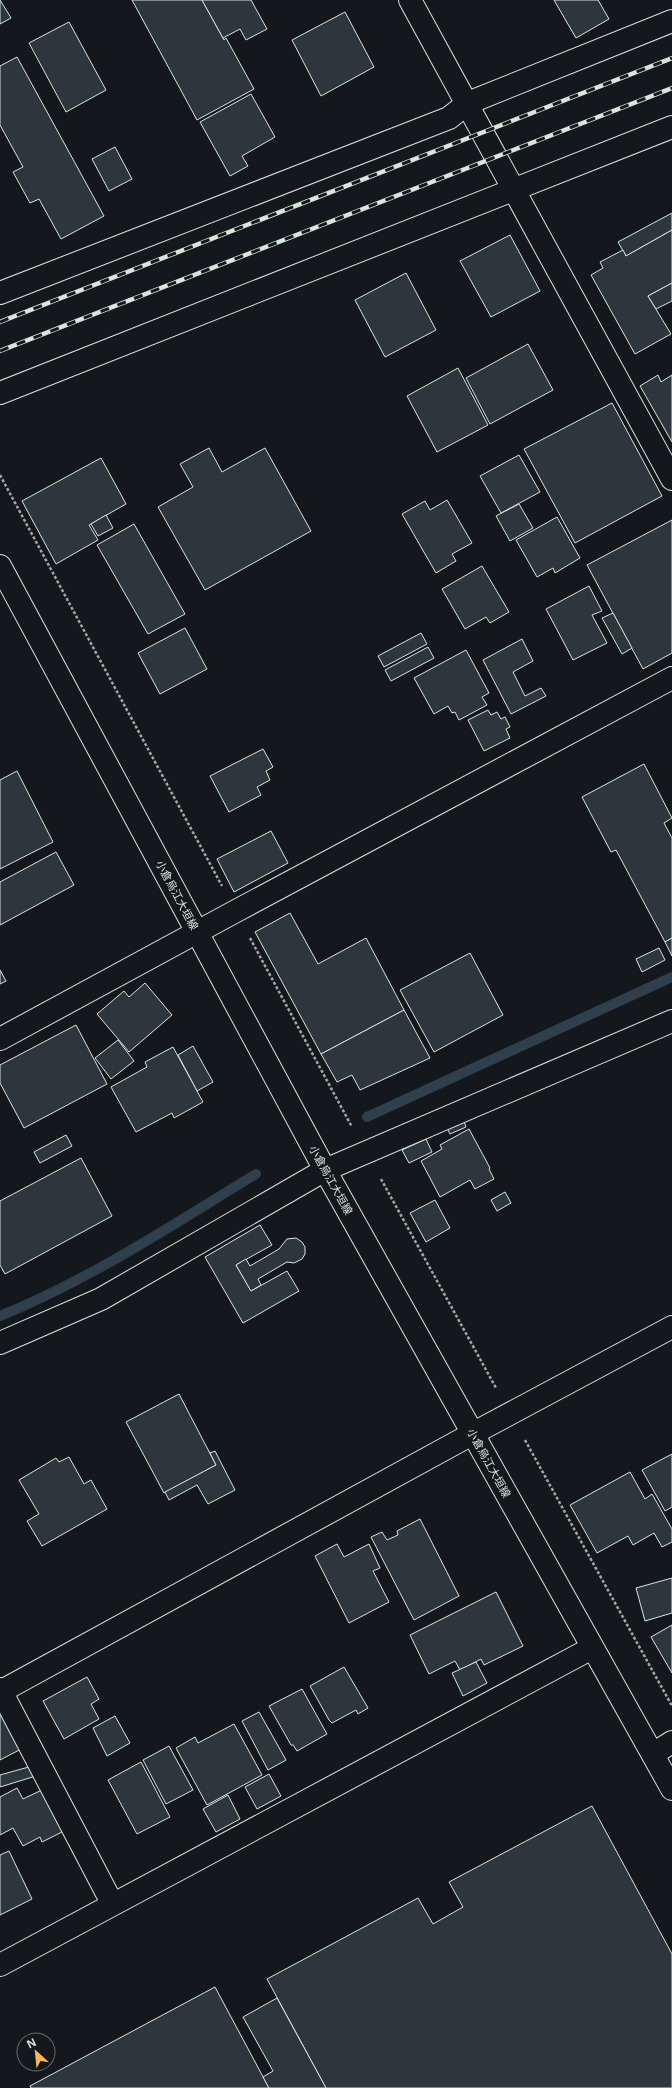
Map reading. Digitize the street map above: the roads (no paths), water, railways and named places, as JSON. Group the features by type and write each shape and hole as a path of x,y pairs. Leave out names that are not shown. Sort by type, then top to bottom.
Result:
{"street":[{"path":"410,0 468,103 672,479"},
{"path":"0,293 449,118 468,103 672,21"},
{"path":"0,393 672,127"},
{"name":"小倉烏江大垣線","path":"0,566 325,1170 672,1789"},
{"path":"0,1039 236,910 672,678"},
{"path":"0,1343 101,1299 325,1170 672,1021"},
{"path":"112,1903 1,1691 510,1413 672,1327"},
{"path":"0,1965 112,1903 592,1648"},
{"path":"653,1754 672,1742"}],"waterway":[{"path":"367,1117 672,977"},
{"path":"0,1316 34,1301 99,1268 162,1232 256,1174"}],"railway":[{"path":"0,322 672,58"},
{"path":"0,351 672,88"}]}
